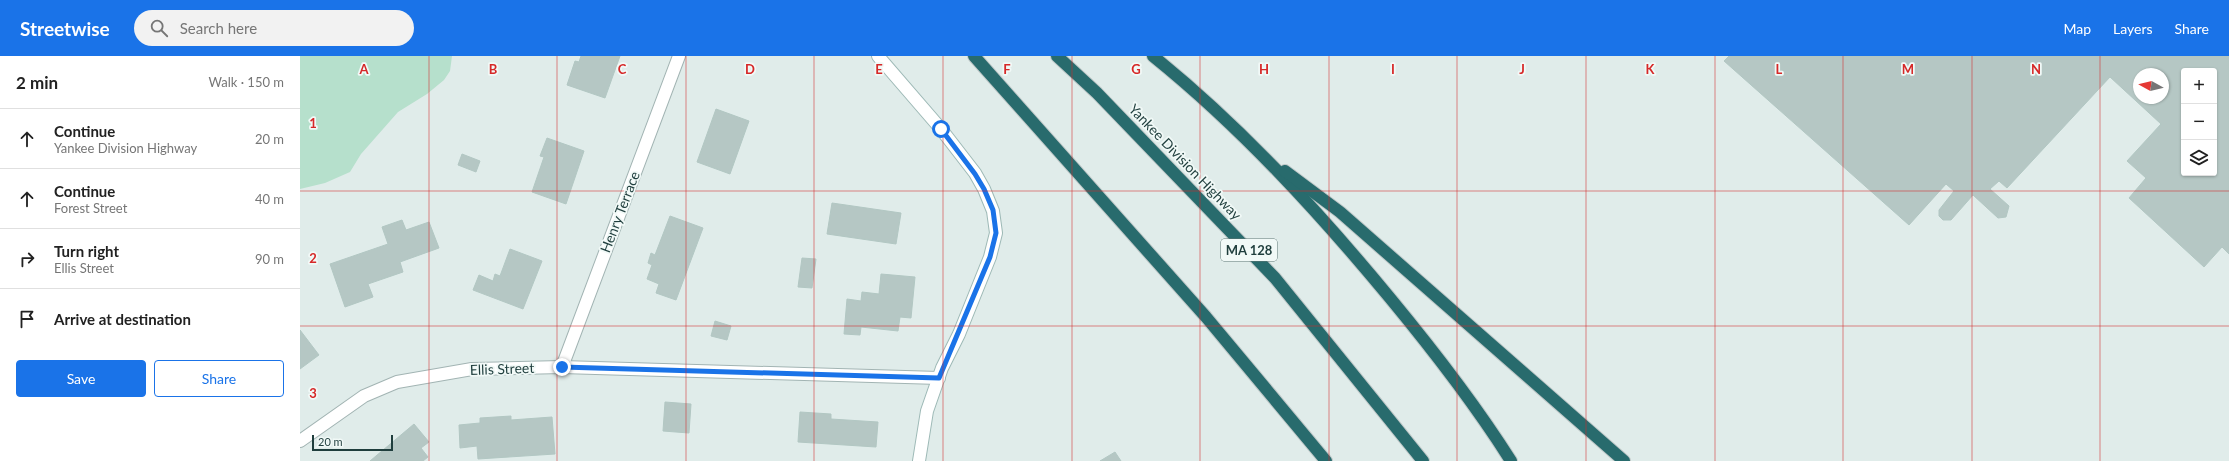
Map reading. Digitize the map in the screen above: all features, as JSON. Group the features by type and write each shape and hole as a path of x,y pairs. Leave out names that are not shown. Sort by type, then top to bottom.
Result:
{"highway":[{"path":"974,56 1206,317 1326,461"},
{"name":"Yankee Division Highway","path":"1057,56 1097,93 1275,278 1423,461"},
{"path":"1153,56 1181,79 1258,151 1351,252 1434,352 1511,461"},
{"path":"1258,151 1340,212 1624,461"}],"street":[{"name":"Henry Terrace","path":"562,367 679,56"},
{"path":"878,56 941,129 975,174 984,189 993,210 996,233 990,257 939,378 927,411 920,461"},
{"name":"Ellis Street","path":"300,441 364,396 397,382 472,369 562,367 939,378"}],"green space":[{"path":"300,56 452,56 450,71 444,80 427,94 398,112 361,154 350,172 325,183 300,189"}],"building":[{"path":"581,56 620,56 605,98 567,85 575,61 579,62"},
{"path":"1729,56 2229,56 2229,254 2222,247 2204,267 2129,198 2146,178 2127,161 2161,124 2139,104 2169,104 2169,68 2133,68 2133,98 2110,77 2007,188 1999,181 1990,189 2009,206 2006,217 1998,218 1973,195 1951,220 1943,220 1939,216 1939,210 1954,191 1946,184 1909,225 1724,61"},
{"path":"716,109 749,121 730,174 697,162"},
{"path":"547,138 584,151 566,204 532,192 544,157 540,156"},
{"path":"462,154 480,161 476,172 458,165"},
{"path":"832,203 901,213 896,244 827,234"},
{"path":"670,216 703,228 676,300 656,293 659,284 647,279 652,265 648,263 651,253 655,255"},
{"path":"402,220 406,230 429,222 439,248 400,262 403,272 368,284 373,297 345,307 330,264 388,244 382,227"},
{"path":"510,249 542,261 523,309 473,290 479,275 493,281 495,274 500,276"},
{"path":"802,258 816,259 812,288 798,287"},
{"path":"881,274 915,277 911,318 900,317 898,331 861,327 860,335 844,334 847,299 861,301 862,292 879,294"},
{"path":"715,321 731,326 727,340 711,336"},
{"path":"300,330 319,355 300,369"},
{"path":"665,402 691,404 689,433 663,431"},
{"path":"800,412 831,414 831,419 878,422 876,447 798,442"},
{"path":"511,416 511,420 552,417 555,454 478,459 477,446 460,448 459,425 480,423 480,418"},
{"path":"414,424 429,442 421,448 428,457 423,461 370,461"},
{"path":"1115,452 1121,461 1100,461"}],"route":[{"path":"562,367 939,378 942,368 959,334 990,257 996,233 993,210 984,189 975,174 941,129"}]}
